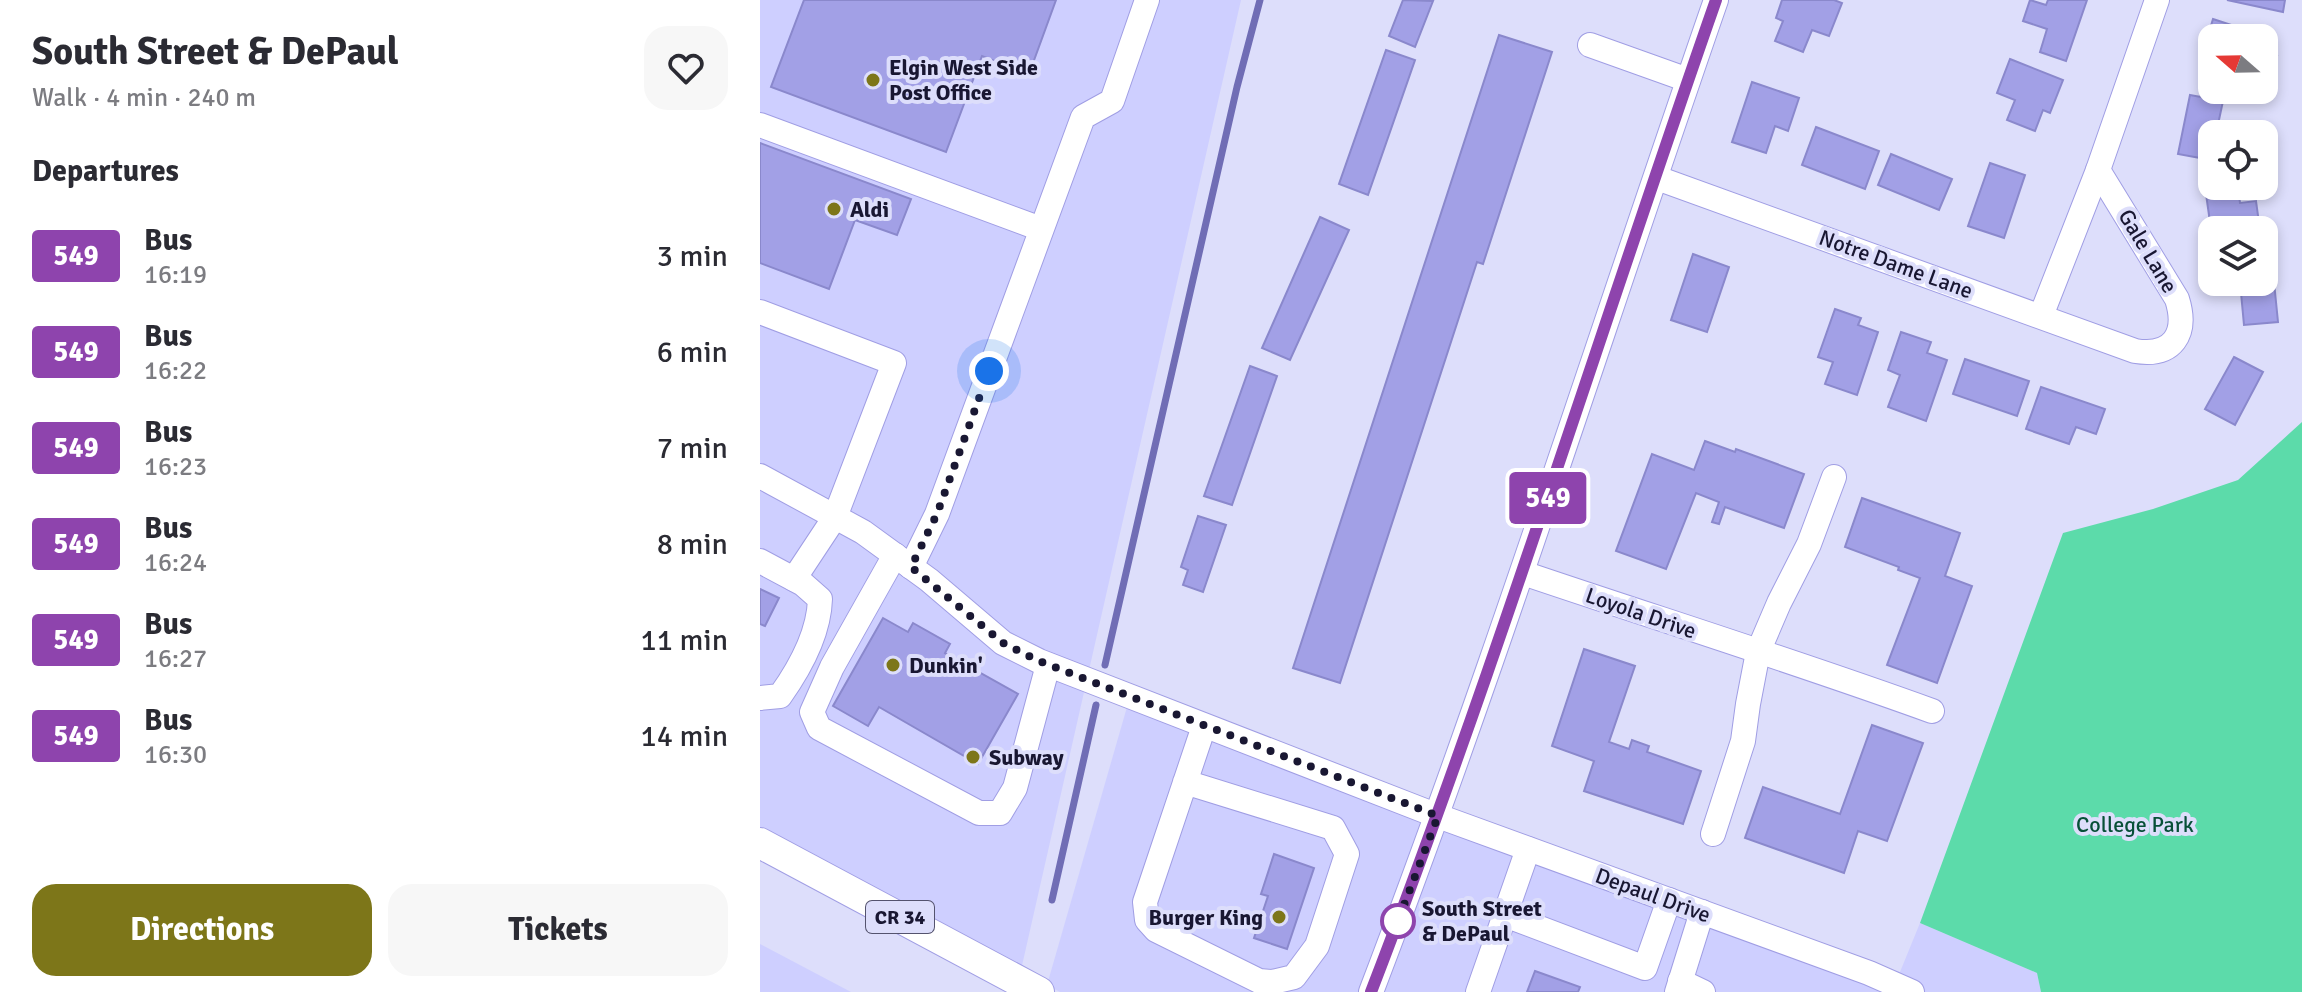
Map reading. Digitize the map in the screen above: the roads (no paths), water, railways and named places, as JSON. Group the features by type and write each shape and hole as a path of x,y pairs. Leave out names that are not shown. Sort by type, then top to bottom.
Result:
{"main road":[{"name":"CR 34","path":"760,843 1039,992"}],"street":[{"path":"1048,665 1015,788 1000,813 979,813 819,728 812,712 832,667 937,514 1083,117 1112,101 1147,0"},
{"path":"1371,992 1438,816 1523,573 1716,0"},
{"name":"Gale Lane","path":"2041,316 2098,170 2157,0"},
{"path":"1590,45 1688,80"},
{"path":"760,125 1041,229"},
{"name":"Gale Lane","path":"2098,170 2177,299 2182,314 2182,329 2176,340 2159,351 2135,351"},
{"name":"Notre Dame Lane","path":"1657,178 2135,351"},
{"path":"760,312 894,363 835,517 794,579"},
{"name":"Depaul Drive","path":"760,476 863,532 1003,643 1048,665 1438,816 1869,973 1912,992"},
{"path":"1713,834 1743,741 1758,652 1809,544 1834,477"},
{"path":"760,561 812,590 820,599 819,623 791,680 780,696 760,698"},
{"name":"Loyola Drive","path":"1523,573 1811,667 1932,711"},
{"path":"1185,782 1333,828 1347,854 1317,946 1294,977 1273,982 1259,981 1156,930 1147,920 1145,902 1185,782 1204,726"},
{"path":"1478,992 1528,849"},
{"path":"1505,915 1645,968 1669,900"},
{"path":"1702,912 1678,987 1703,992"}],"waterway":[{"path":"1105,665 1237,87 1260,0"},
{"path":"1052,900 1096,705"}],"place":[{"name":"Elgin West Side Post Office","path":"873,80"},
{"name":"Aldi","path":"834,209"},
{"name":"Dunkin'","path":"893,665"},
{"name":"Subway","path":"973,757"},
{"name":"Burger King","path":"1279,917"},
{"name":"South Street & DePaul","path":"1398,921"}],"park label":[{"name":"College Park","path":"2135,824"}]}
